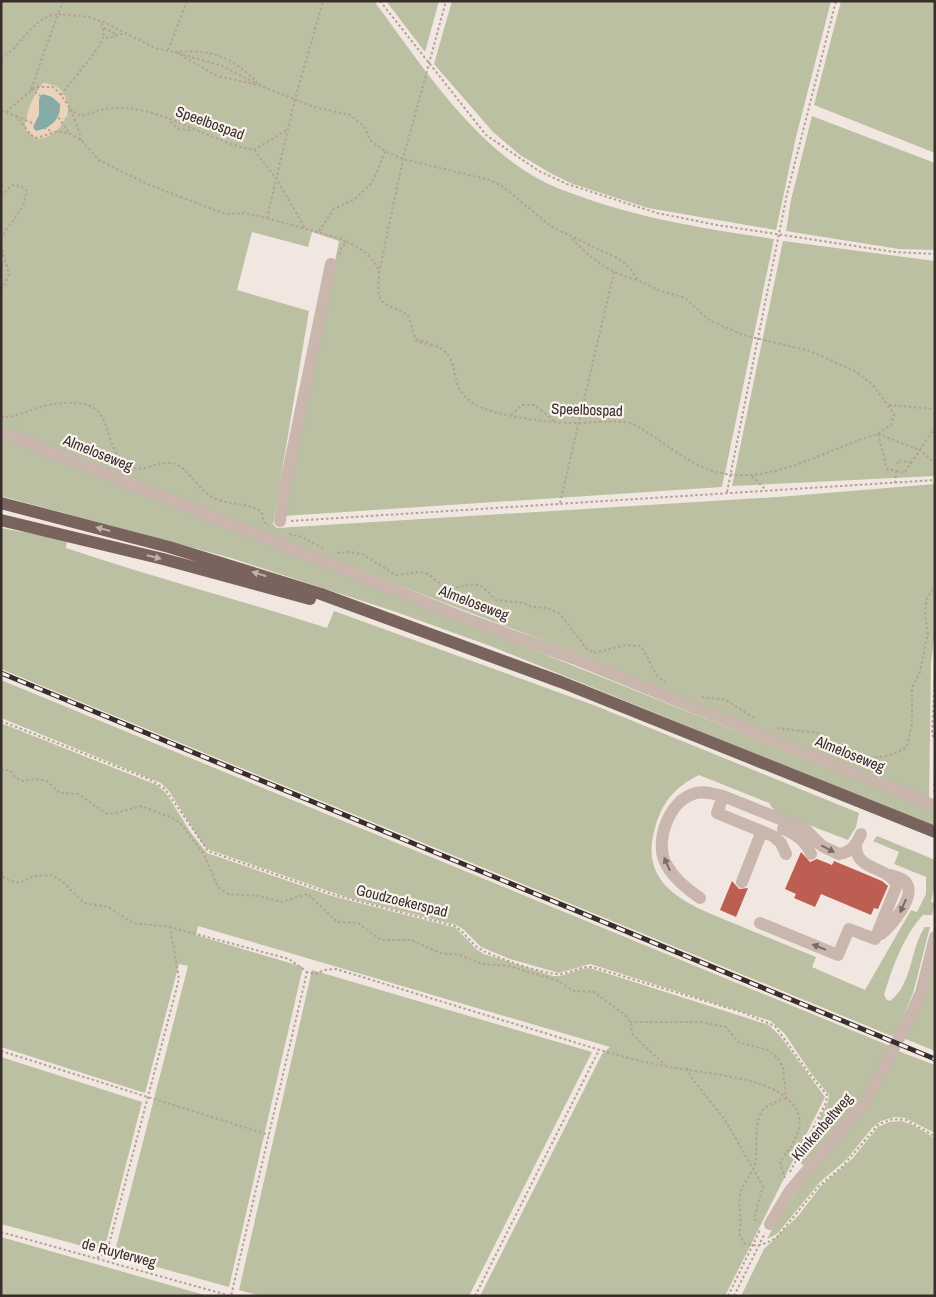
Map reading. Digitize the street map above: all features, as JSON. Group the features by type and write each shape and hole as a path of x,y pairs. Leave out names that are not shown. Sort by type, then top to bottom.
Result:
{"main road":[{"path":"1,503 221,562 321,594 468,646 561,682 935,832"},
{"path":"1,520 58,532 371,613"}],"street":[{"path":"276,525 331,264"},
{"name":"Almeloseweg","path":"1,432 472,620 573,658 934,806"},
{"path":"700,898 684,887 672,874 664,860 660,843 664,829 682,799 695,793 709,793 791,832 808,846 811,854"},
{"path":"722,799 717,812 762,831 781,843 786,854"},
{"path":"722,799 804,830 822,846 840,854 850,851 858,840 856,853 861,861 889,874 896,882 896,889 875,939 849,929 838,955 760,923"},
{"path":"742,882 762,831"},
{"name":"Klinkenbeltweg","path":"764,1227 788,1192 866,1101 897,1043 920,993 935,937"}],"path":[{"path":"6,112 31,89 63,1"},
{"path":"168,50 187,1"},
{"path":"267,218 295,99 323,1"},
{"path":"380,1 486,135 539,171 596,195 657,213 896,252 935,254"},
{"path":"379,273 404,159 446,1"},
{"path":"726,493 786,194 836,1"},
{"path":"1,58 14,49 40,18 58,14 98,20 156,48 222,66 259,85 314,107 350,115 364,126 370,140 385,151 404,159 490,180 502,186 552,226 570,237 594,245 619,259 630,268 638,280"},
{"path":"98,20 104,28 117,35"},
{"path":"61,95 98,48 104,36 104,28"},
{"path":"104,36 112,39 117,35 127,34"},
{"path":"175,52 193,50 227,59 239,65 259,85"},
{"path":"175,52 217,76 259,85"},
{"path":"31,89 48,86 53,87 61,95 77,124 81,140"},
{"path":"31,89 46,100 70,134"},
{"name":"Speelbospad","path":"69,109 81,116 102,109 134,109 168,120 182,122 195,131 214,136 232,146 254,150 276,178 305,228"},
{"path":"1,111 36,123 53,132 70,134 81,140 99,160 146,184 226,214 244,214 267,218 319,231 345,241 365,253 379,273"},
{"path":"16,116 31,135 37,138 53,132"},
{"path":"168,120 179,129 195,131"},
{"path":"254,150 282,134 288,128"},
{"path":"319,231 334,209 355,199 372,183 385,151"},
{"path":"1,196 12,185 22,186 27,191 23,206 1,238"},
{"path":"570,237 588,255 614,272 624,277 638,280 658,290 685,298 709,320 727,329 758,339 810,351 855,371 872,384 889,405 935,409"},
{"path":"331,264 338,262 341,248 346,245 345,241"},
{"path":"1,245 8,274 6,283 1,288"},
{"path":"560,503 614,272"},
{"name":"Speelbospad","path":"379,273 378,289 381,300 388,306 404,312 410,318 414,335 443,350 450,359 454,378 465,397 483,408 511,415 554,421 579,423 618,420 630,423 702,466 730,474 752,476 783,470 878,434 891,425 894,414 889,405"},
{"path":"1,417 14,417 58,403 92,406 103,414 111,443 120,458 130,467 139,469 151,464 170,462 178,465 218,501 250,504 262,512 263,520 276,525 560,503 935,480"},
{"path":"511,415 522,405 535,405 554,421"},
{"path":"878,434 886,468 904,473 935,427"},
{"path":"878,434 920,450 935,463"},
{"path":"897,464 899,460 911,463"},
{"path":"894,483 896,471"},
{"path":"752,476 766,490"},
{"path":"287,534 302,537 337,553 350,552 362,554 396,575 419,572 428,574 444,586 454,588 474,584 483,587 496,600 524,602 532,607 547,608 560,614 587,649 594,653 626,645 640,646 646,653 650,666 661,680 669,684"},
{"path":"774,727 818,733 834,752 859,758 885,757 896,754 907,747 912,723 912,688 920,672 928,632 925,614 927,598 935,586"},
{"path":"935,670 932,734 935,740"},
{"path":"700,697 726,700 759,722"},
{"name":"Goudzoekerspad","path":"1,720 149,779 161,786 208,851 335,895 454,926 465,933 478,948 509,961 560,974 581,967 592,967 742,1012 775,1026 827,1095 826,1103 786,1180 780,1162 794,1142 800,1126 799,1116 786,1098"},
{"path":"934,806 935,767"},
{"path":"1,770 10,770 15,777 23,781 38,779 47,781 60,793 78,794 106,813 112,814 141,806 173,818 181,824 203,853 218,887 228,894 259,896 281,902 308,894 337,922 358,923 381,940 411,940 440,953 459,955 482,964 509,966 556,980 574,991 594,992 616,1007 630,1022 633,1036 667,1067"},
{"path":"1,872 5,879 19,883 35,876 50,875 63,882 84,903 108,907 133,923 170,927 289,959 307,972 316,974 324,970 336,969 600,1049 667,1067 687,1068 775,1089 786,1098"},
{"path":"95,1258 107,1252 179,979 170,927"},
{"path":"231,1296 307,972"},
{"path":"630,1022 701,1022 726,1028 738,1042 768,1050 778,1058 782,1067 786,1098"},
{"path":"475,1296 600,1049"},
{"path":"1,1051 269,1135"},
{"path":"687,1068 690,1077 725,1120 754,1167 763,1186 754,1219 764,1227"},
{"path":"786,1098 766,1106 762,1112 756,1139 757,1156 754,1167 740,1192 739,1203 742,1223 739,1233 744,1243 752,1246 759,1246 777,1237 818,1187 842,1167 879,1124 893,1119 906,1120 935,1136"},
{"path":"734,1296 759,1246 764,1227"},
{"path":"728,1296 752,1246 764,1227"},
{"name":"de Ruyterweg","path":"1,1232 231,1296"}],"green space":[{"path":"1,1 374,1 444,95 464,118 507,158 538,179 596,202 640,215 774,239 722,487 284,516 339,241 312,232 308,247 252,232 237,290 309,311 273,524 277,528 778,497 935,484 935,632 931,662 929,801 578,654 341,563 1,427","holes":["37,91 68,104 67,116 25,124"]},
{"path":"386,1 439,1 425,52"},
{"path":"452,1 831,1 796,137 776,230 648,208 573,184 520,155 493,132 434,64"},
{"path":"841,1 935,1 935,153 814,105"},
{"path":"812,116 935,163 935,250 899,249 786,231 791,200"},
{"path":"783,241 935,261 935,476 732,486"},
{"path":"1,436 935,811 935,827 493,647 396,612 231,558 1,496"},
{"path":"1,528 67,540 66,548 327,628 334,611 596,706 859,813 856,827 848,840 775,812 769,803 699,775 676,790 661,810 655,828 652,849 654,866 661,880 687,902 816,957 812,967 865,990 911,910 917,912 926,894 926,877 894,864 899,852 873,841 877,836 935,860 935,883 931,902 935,903 932,915 923,915 904,942 884,995 890,1001 897,994 907,976 920,936 925,927 930,927 913,993 894,1037 1,669"},
{"path":"1,680 890,1046 867,1093 805,1166 797,1161 828,1102 829,1095 811,1073 785,1034 771,1021 590,964 559,973 510,959 481,947 463,929 456,925 346,897 210,850 204,846 169,791 161,783 1,718"},
{"path":"1,723 157,785 166,793 191,833 207,853 332,896 456,928 476,949 484,954 553,976 590,968 769,1025 780,1036 825,1097 725,1296 480,1296 602,1054 610,1047 198,926 196,935 303,967 229,1287 114,1255 188,966 179,964 145,1093 1,1047"},
{"path":"935,960 935,1051 903,1038"},
{"path":"312,970 592,1052 469,1296 261,1296 239,1290"},
{"path":"898,1051 935,1065 935,1133 905,1118 895,1117 881,1121 872,1128 846,1160 820,1182 777,1234 767,1239 778,1218"},
{"path":"1,1057 142,1102 107,1239 101,1251 1,1224"},
{"path":"901,1121 911,1124 935,1138 935,1296 741,1296 764,1249 798,1216 821,1186 852,1159 878,1127 889,1122"},
{"path":"1,1237 208,1296 1,1296"}],"sand":[{"path":"43,83 55,86 63,92 67,101 67,111 58,129 49,136 37,139 26,131 26,118 33,99"}],"water":[{"path":"43,94 52,97 60,104 60,109 54,122 46,128 36,131 33,127 39,115 39,99"}],"building":[{"path":"801,852 810,862 817,859 832,865 834,861 882,881 888,886 878,909 874,908 871,915 821,894 815,907 794,898 796,894 785,889"},
{"path":"732,881 739,889 748,888 736,917 720,910"}],"railway":[{"path":"1,673 935,1059"}]}
